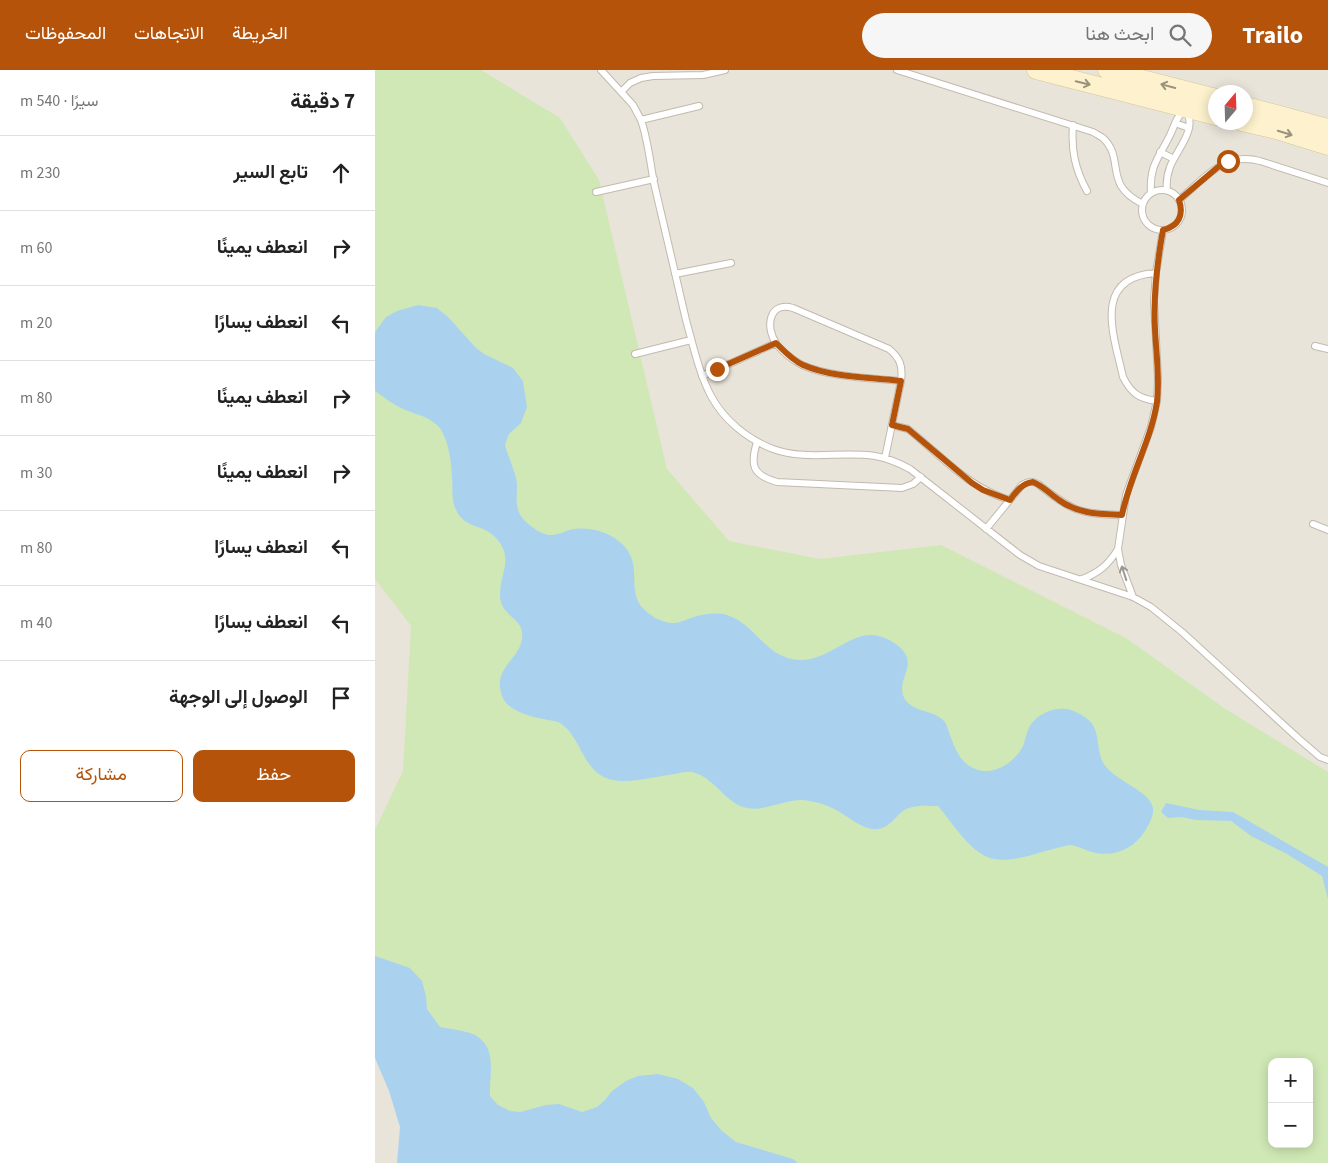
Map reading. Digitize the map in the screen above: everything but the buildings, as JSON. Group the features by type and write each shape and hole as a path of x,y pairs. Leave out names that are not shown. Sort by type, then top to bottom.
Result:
{"street":[{"path":"1036,70 1180,116 1208,116"},
{"path":"1107,70 1208,96"},
{"path":"1180,116 1189,91"},
{"path":"1253,108 1328,128"},
{"path":"1253,125 1328,146"}],"lane":[{"path":"601,70 633,104 641,120 675,274 702,376 711,396 723,414 739,430 757,442 792,454 868,455 885,458 910,469 1020,555 1039,566 1060,574 1082,579 1133,597 1167,618 1299,739 1321,757 1328,760"},
{"path":"622,91 630,83 641,78 725,70"},
{"path":"897,70 1093,132 1103,138 1111,149 1120,186 1130,198 1143,204"},
{"path":"641,120 699,106"},
{"path":"1180,116 1189,128"},
{"path":"1167,190 1167,174 1189,128 1190,121 1180,116"},
{"path":"1151,193 1151,172 1180,116"},
{"path":"1073,125 1071,142 1073,159 1079,176 1087,190"},
{"path":"1160,152 1174,159"},
{"path":"1179,200 1218,167 1228,161 1239,158 1261,161 1328,183"},
{"path":"596,192 654,180"},
{"path":"1167,190 1179,200 1182,207 1181,214 1175,226 1163,230 1155,229 1144,219 1142,212 1143,204 1151,193 1167,190"},
{"path":"1133,597 1121,565 1118,549 1122,515 1133,474 1151,428 1157,401 1158,379 1154,302 1163,230"},
{"path":"675,274 731,263"},
{"path":"1156,274 1143,274 1131,279 1120,288 1113,299 1111,312 1123,377 1128,387 1145,400 1157,401"},
{"path":"885,458 901,381 902,372 901,362 896,354 889,349 786,306 779,307 773,312 770,318 772,334 776,343 787,354 802,364 820,371 901,381"},
{"path":"635,354 691,340"},
{"path":"702,376 776,343"},
{"path":"1315,346 1328,349"},
{"path":"892,425 908,429 972,483 983,490 1010,500"},
{"path":"757,442 753,462 757,472 766,479 777,482 902,488 913,484 921,477"},
{"path":"986,529 1022,485 1027,482 1033,482 1069,507 1080,511 1092,514 1122,515"},
{"path":"1313,524 1328,530"},
{"path":"1082,579 1093,575 1103,568 1118,549"}],"shaded area":[{"path":"375,70 1328,70 1328,1163 375,1163"}],"green space":[{"path":"375,70 481,70 560,118 599,180 667,469 729,541 820,559 941,545 1126,638 1224,708 1328,772 1328,1163 425,1163 375,1020 375,830 403,771 411,626 375,579"}],"water":[{"path":"418,305 437,308 449,318 476,348 513,368 523,381 527,407 521,423 509,434 505,445 517,481 518,509 525,521 533,528 548,535 575,529 587,529 600,531 616,539 625,547 630,555 633,564 637,598 641,606 651,615 664,622 673,623 716,613 727,615 737,619 777,653 787,658 799,660 812,659 856,638 867,635 878,636 891,641 901,648 908,662 902,688 906,701 916,708 940,717 946,724 960,757 970,766 983,771 1001,767 1012,760 1023,746 1030,725 1040,715 1055,709 1074,711 1090,721 1096,731 1101,758 1105,766 1145,795 1150,801 1153,811 1147,828 1135,843 1115,853 1100,854 1069,845 1006,860 990,858 975,849 938,806 911,807 903,811 886,826 872,829 828,806 812,801 793,801 751,809 743,807 736,804 713,783 692,772 624,781 616,781 600,775 588,762 573,736 560,723 522,713 505,702 500,685 501,677 504,669 519,649 522,641 522,632 518,623 506,612 501,602 500,595 505,565 504,552 495,537 464,520 456,510 447,443 437,425 398,406 375,391 375,332 386,317 397,311"},
{"path":"1166,803 1199,810 1233,812 1328,867 1328,899 1322,876 1287,854 1251,836 1231,821 1196,820 1182,817 1168,818 1161,812"},
{"path":"375,956 410,968 422,981 427,1009 440,1027 463,1031 475,1035 482,1040 490,1054 490,1096 498,1105 510,1111 520,1112 546,1105 559,1104 582,1112 597,1107 612,1091 626,1081 638,1076 658,1074 678,1079 693,1088 704,1102 711,1118 721,1130 736,1142 793,1159 798,1163 397,1163 400,1127 389,1091 375,1058"}],"route":[{"path":"717,369 776,343 787,354 802,364 820,371 901,381 892,425 908,429 972,483 983,490 1010,500 1022,485 1027,482 1033,482 1069,507 1092,514 1122,515 1133,474 1151,428 1157,401 1158,379 1154,302 1158,256 1163,230 1175,226 1179,221 1182,207 1179,200 1218,167 1228,161"}]}
